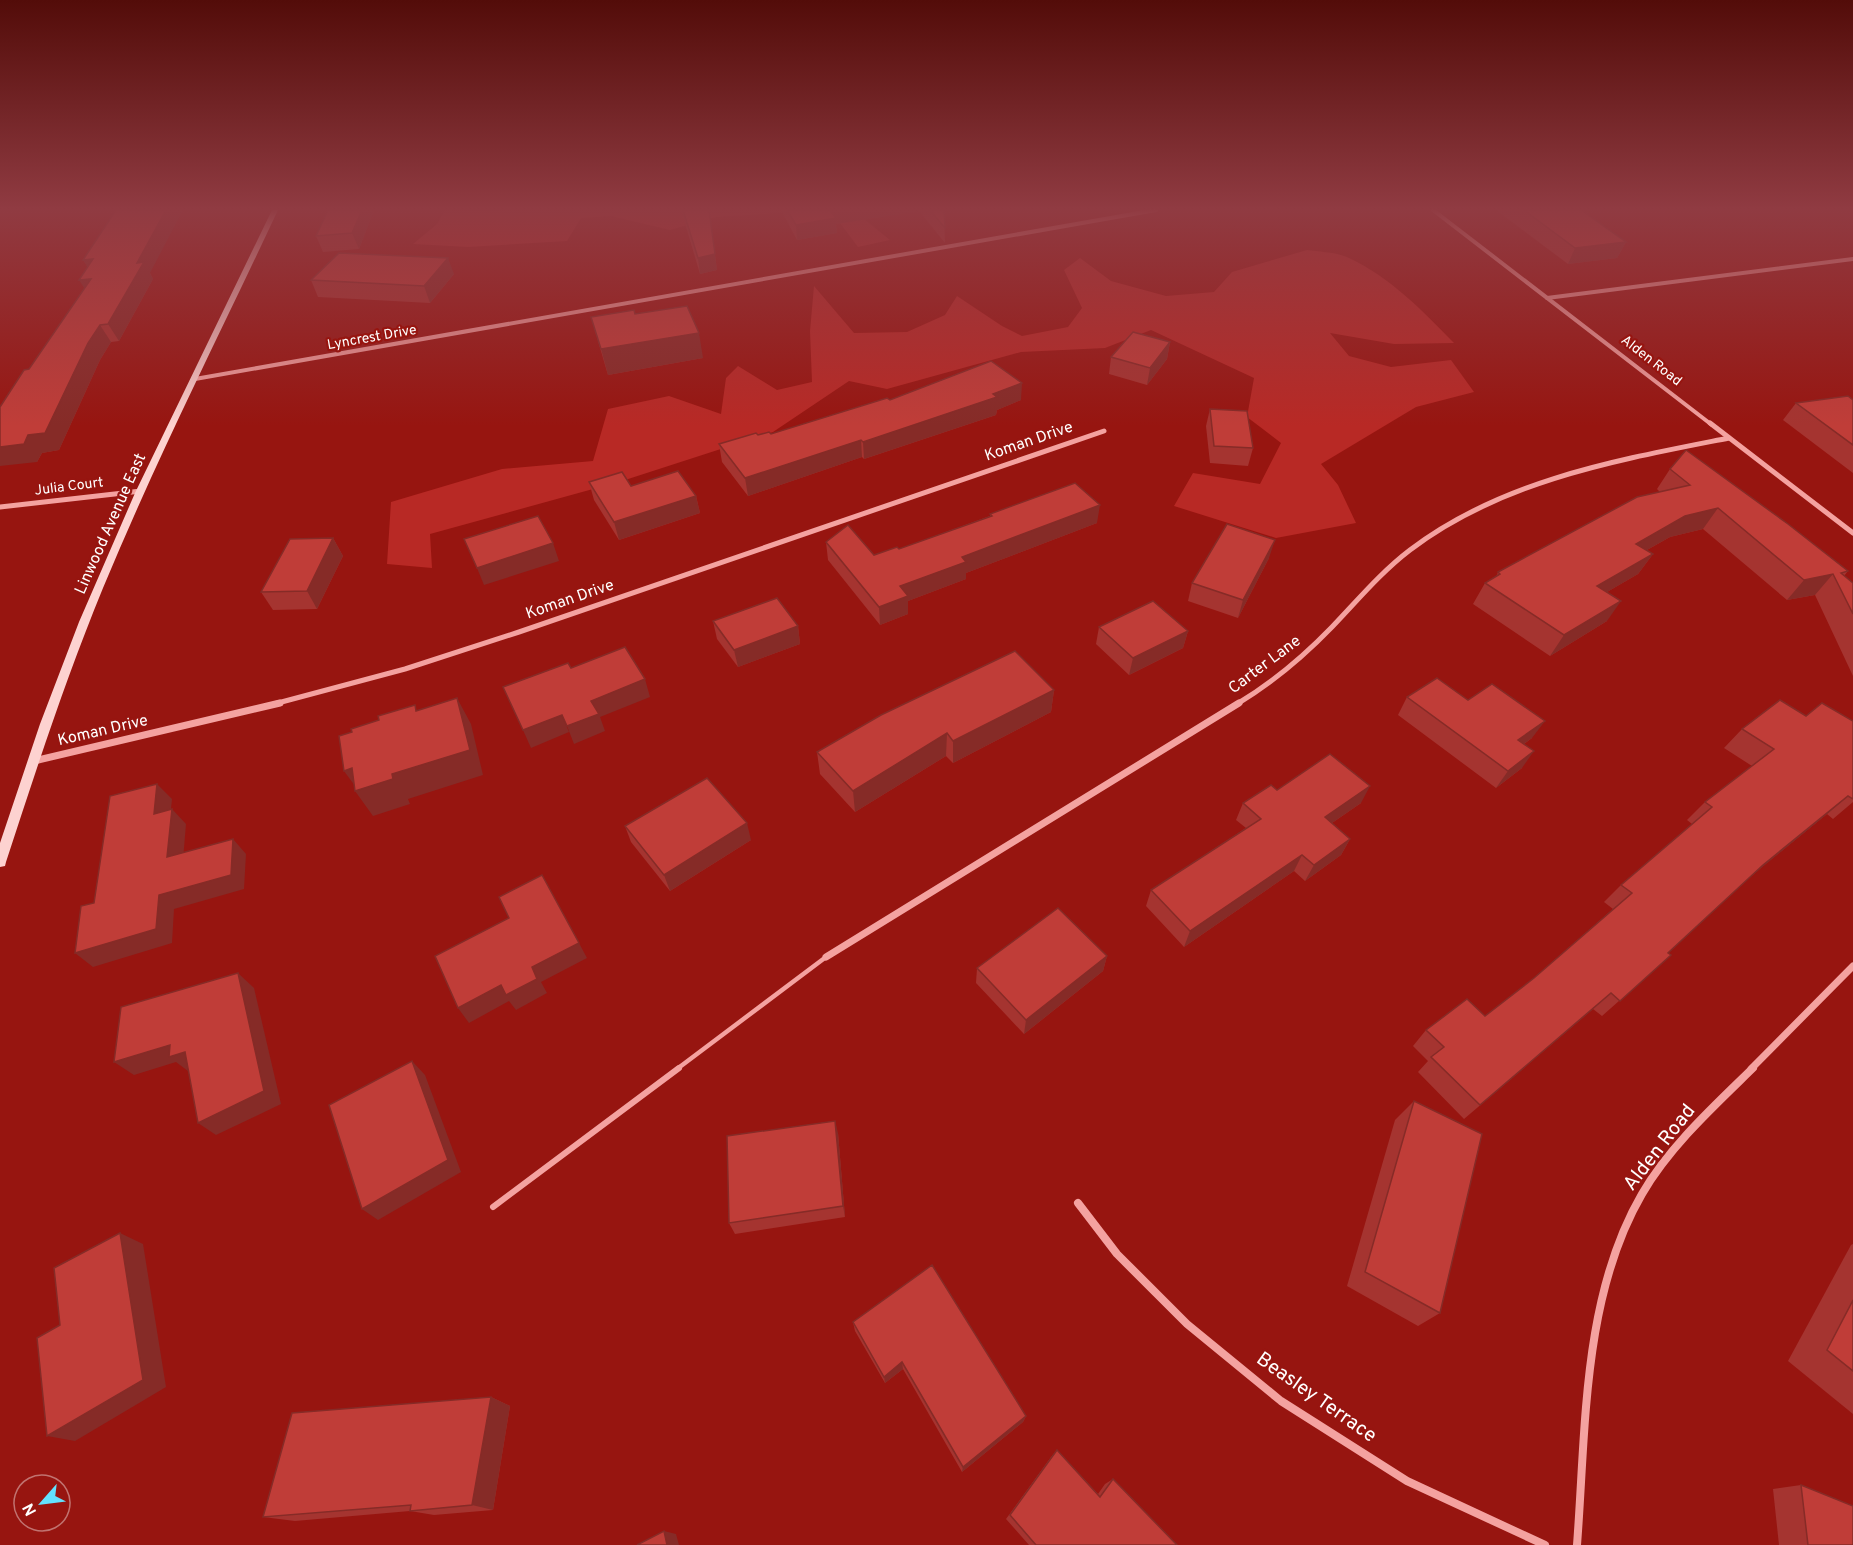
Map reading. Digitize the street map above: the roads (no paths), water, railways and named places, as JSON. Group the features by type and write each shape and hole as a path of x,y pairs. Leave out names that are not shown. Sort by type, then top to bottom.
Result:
{"main road":[{"name":"Linwood Avenue East","path":"0,862 33,761 80,633 141,491 241,282"}],"street":[{"name":"Lyncrest Drive","path":"195,380 748,282"},
{"name":"Alden Road","path":"1526,282 1853,534"},
{"path":"1547,298 1672,282"},
{"name":"Koman Drive","path":"33,761 282,702 405,669 1104,431"},
{"name":"Carter Lane","path":"826,957 1260,690 1319,641 1371,585 1410,550 1449,524 1490,502 1544,480 1601,464 1729,438"},
{"name":"Julia Court","path":"0,507 141,491"},
{"name":"Alden Road","path":"1578,1545 1593,1339 1612,1259 1642,1194 1686,1135 1853,966"},
{"name":"Beasley Terrace","path":"1078,1203 1117,1254 1186,1324 1281,1401 1407,1481 1545,1545"}],"lane":[{"path":"493,1207 826,957"}]}
